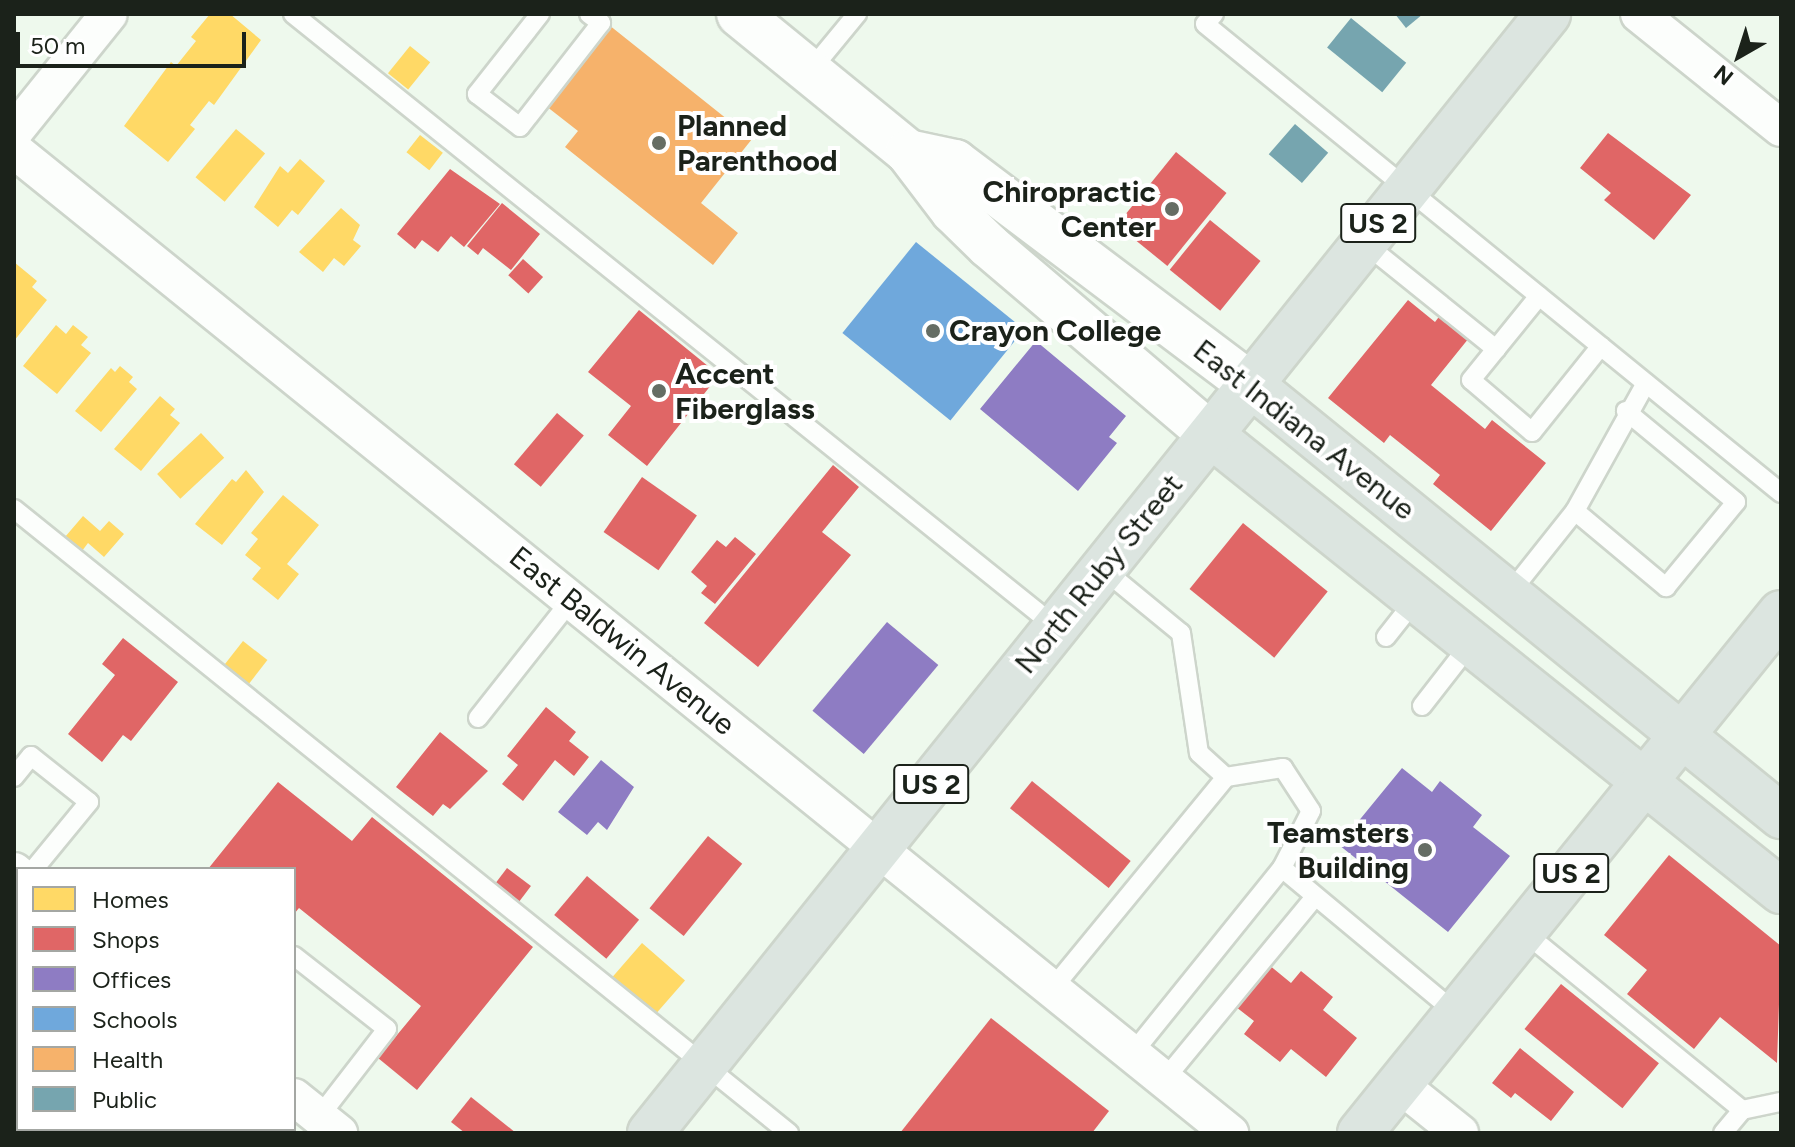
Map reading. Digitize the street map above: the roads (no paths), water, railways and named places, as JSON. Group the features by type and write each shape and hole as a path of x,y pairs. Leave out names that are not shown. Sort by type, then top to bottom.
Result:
{"main road":[{"name":"East Indiana Avenue","path":"739,14 908,152 953,211 989,246 1211,435 1781,891"},
{"name":"North Ruby Street","path":"650,1133 1548,14"},
{"name":"East Indiana Avenue","path":"908,152 955,162 1250,384 1685,734 1781,816"},
{"name":"US 2","path":"1360,1133 1781,613"}],"street":[{"path":"14,132 109,14"},
{"path":"1639,14 1781,128"},
{"name":"East Baldwin Avenue","path":"14,150 1230,1133"},
{"path":"1400,1085 1460,1133"}],"lane":[{"path":"293,14 1056,627"},
{"path":"540,14 477,94 520,127 601,23 589,14"},
{"path":"810,71 857,14"},
{"path":"1214,14 1205,24 1781,493"},
{"path":"1363,242 1496,349"},
{"path":"1539,296 1471,380 1532,432 1601,346"},
{"path":"1509,594 1575,511 1626,411 1646,383"},
{"path":"1575,511 1666,587 1736,502 1626,411"},
{"path":"14,509 706,1063 789,1133"},
{"path":"1103,569 1181,633 1199,753 1226,777"},
{"path":"478,718 572,599"},
{"path":"1386,637 1416,599"},
{"path":"1422,706 1471,643"},
{"path":"14,777 31,756 89,802 36,867"},
{"path":"1052,989 1226,777 1283,768 1311,811 1282,868 1132,1054"},
{"path":"1282,868 1457,1014"},
{"path":"1164,1080 1315,897"},
{"path":"1524,932 1742,1110"},
{"path":"296,958 387,1029 302,1118"},
{"path":"1723,1133 1742,1110 1781,1102"}],"place":[{"name":"Planned Parenthood","path":"659,143"},
{"name":"Chiropractic Center","path":"1172,209"},
{"name":"Crayon College","path":"933,331"},
{"name":"Accent Fiberglass","path":"659,391"},
{"name":"Teamsters Building","path":"1425,850"}]}
